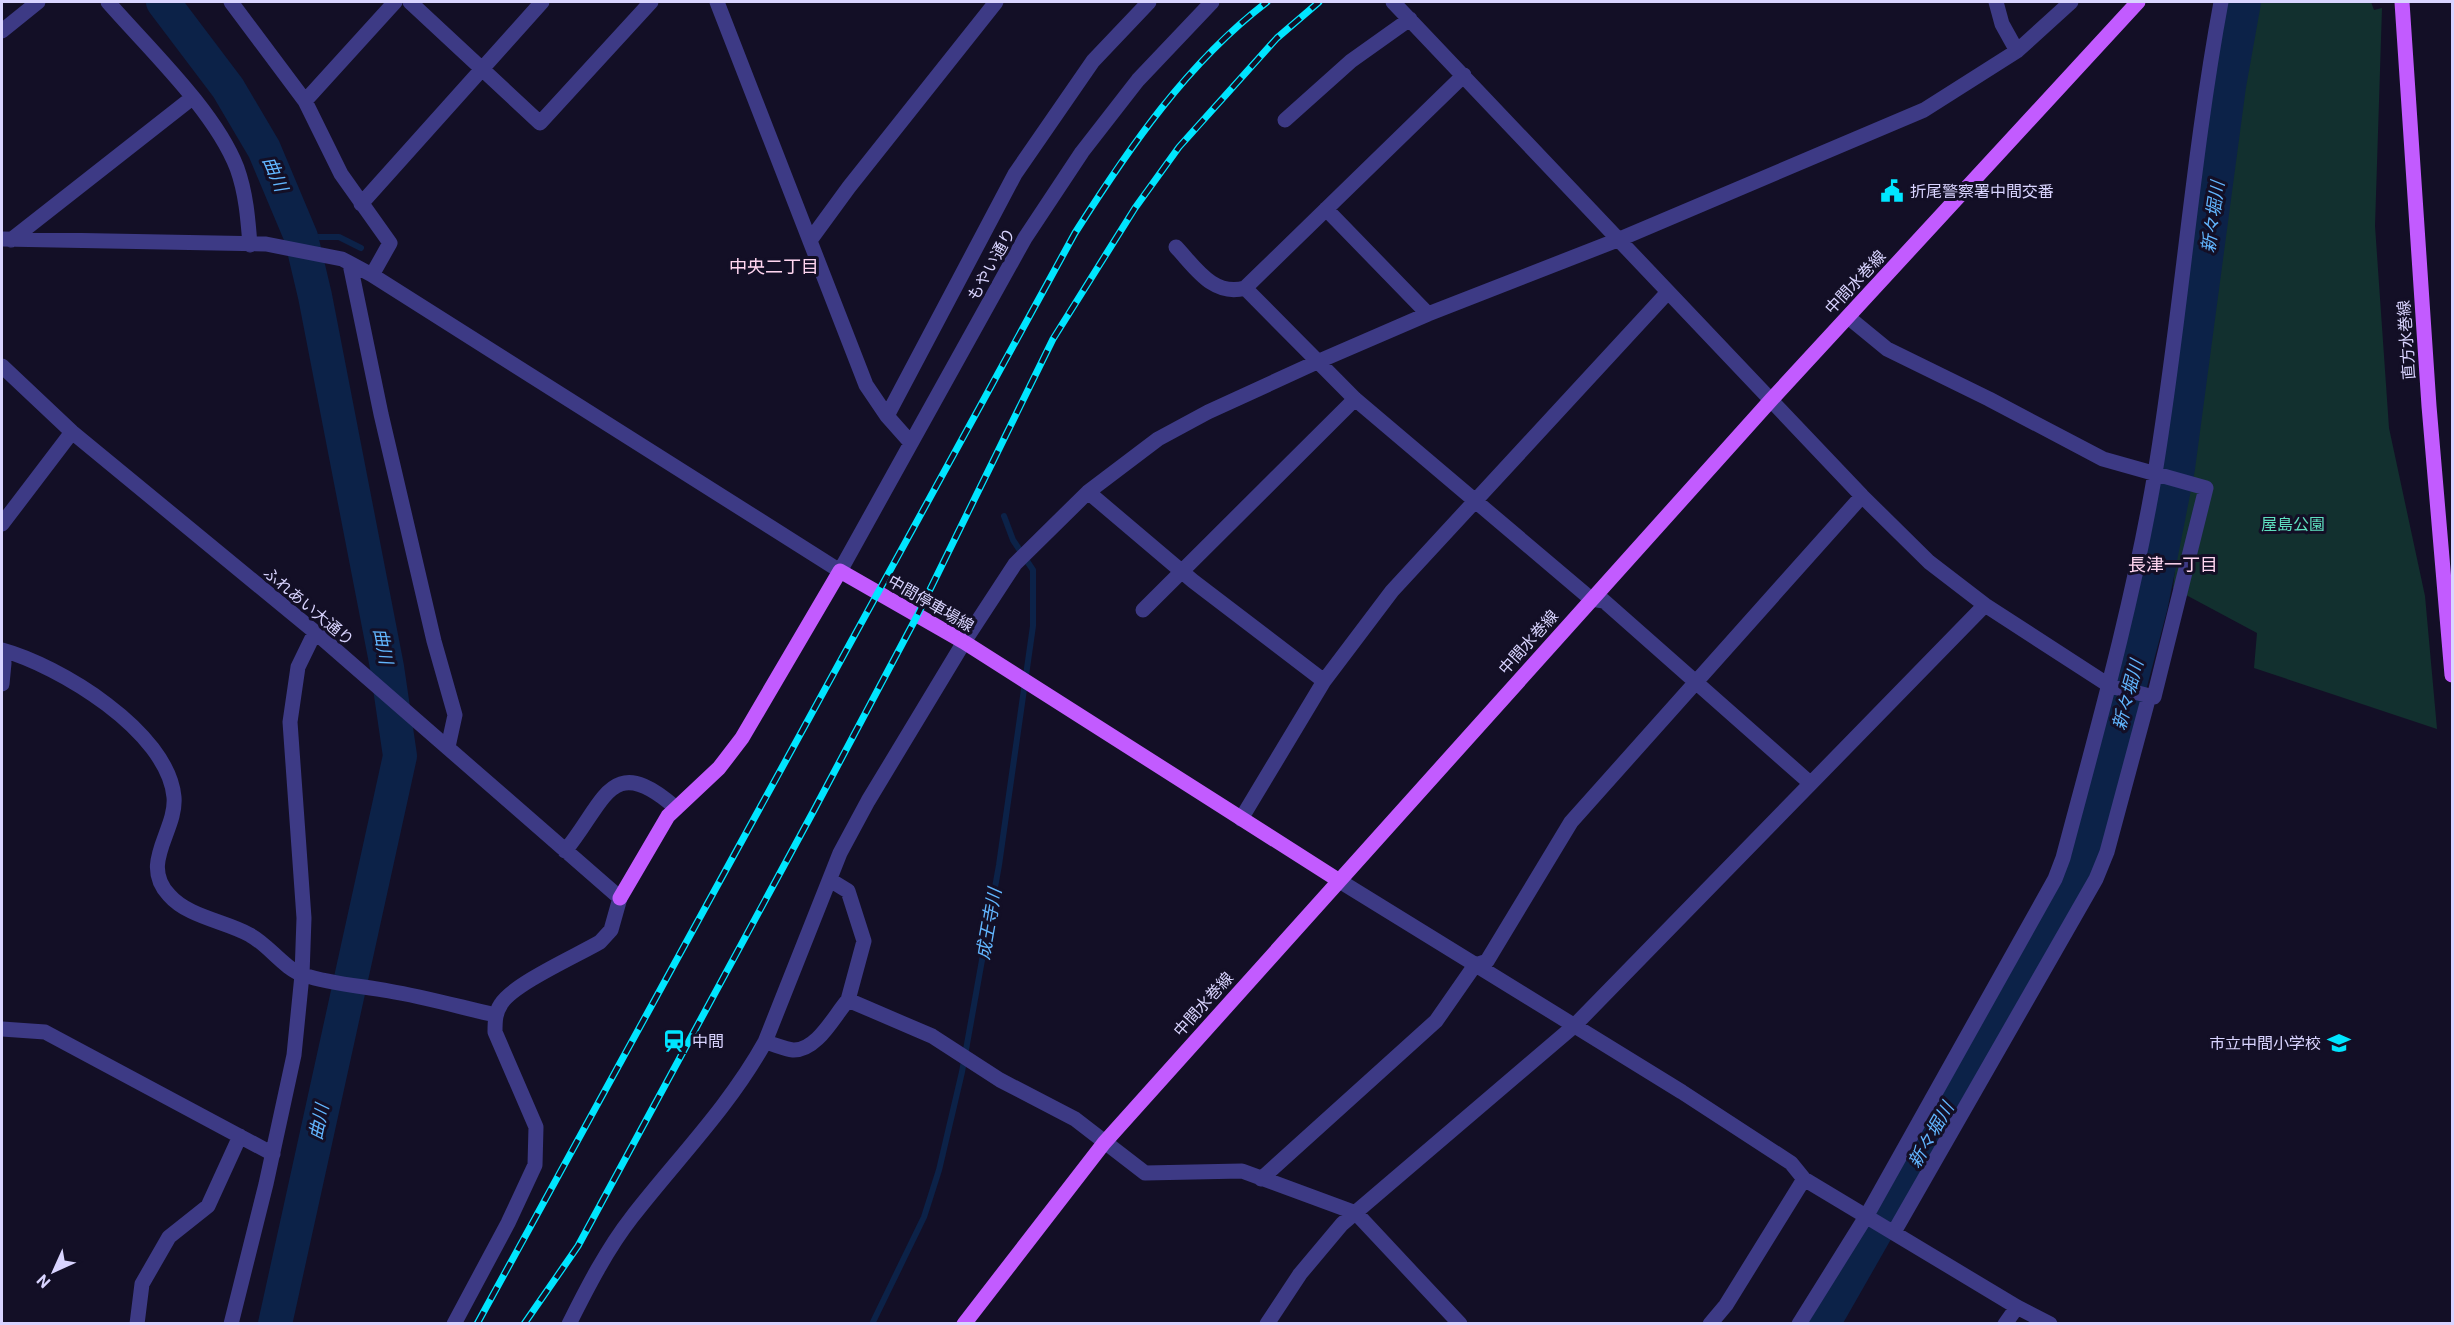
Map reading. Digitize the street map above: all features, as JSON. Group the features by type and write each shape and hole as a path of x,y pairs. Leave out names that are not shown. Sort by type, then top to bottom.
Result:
{"main road":[{"name":"中間水巻線","path":"964,1323 1104,1143 1771,400 2138,2"},
{"name":"直方水巻線","path":"2402,2 2428,406 2452,675"},
{"name":"中間停車場線","path":"840,571 964,642 1338,880"},
{"path":"620,898 668,816 719,768 742,738 840,571"}],"street":[{"path":"2,32 38,2"},
{"path":"108,2 219,132 236,167 245,195 250,245"},
{"path":"231,2 305,101 341,174 390,243 372,275"},
{"path":"305,101 395,2"},
{"path":"410,2 540,123 651,2"},
{"path":"361,204 542,2"},
{"path":"717,2 811,239 834,309 866,385 886,416 911,443"},
{"path":"811,239 849,186 996,2"},
{"path":"886,416 1015,174 1093,61 1149,2"},
{"name":"もやい通り","path":"840,571 1025,238 1082,152 1138,80 1212,2"},
{"path":"1394,2 1862,496 1929,562 1985,605 2110,686 2154,697 2206,488 2103,459 1887,349 1848,317"},
{"path":"1996,2 2002,24 2017,51"},
{"path":"569,1323 630,1218 736,1088 765,1042 830,880 868,801 964,642 1015,564 1088,492 1158,439 1208,412 1317,362 1428,314 1620,239 1923,110 2017,51 2071,2"},
{"path":"1799,1323 1868,1216 2055,879 2063,858 2110,686 2155,475 2199,141 2222,2"},
{"path":"1286,120 1351,61 1410,19"},
{"path":"1176,247 1217,287 1230,291 1245,288 1464,75"},
{"path":"6,239 192,98"},
{"path":"1326,209 1428,314"},
{"path":"6,239 266,244 346,261 372,275 840,571"},
{"path":"346,261 434,641 455,716 448,747"},
{"path":"1245,288 1355,399 1591,599 1604,601 1810,783"},
{"path":"1241,819 1324,681 1392,591 1668,292"},
{"name":"ふれあい大通り","path":"2,366 72,432 315,632 620,898"},
{"path":"1143,610 1355,399"},
{"path":"2,524 72,432"},
{"path":"1088,492 1182,570 1324,681"},
{"path":"1261,1179 1436,1021 1475,966 1487,961 1571,822 1862,496"},
{"path":"1267,1323 1300,1274 1342,1224 1574,1026 1985,605"},
{"path":"231,1323 273,1154 294,1055 303,975 302,873 290,722 298,667 315,632"},
{"path":"2,684 2,651 18,653 80,684 121,717 144,740 169,778 174,798 170,819 157,854 157,869 168,895 182,906 251,935 303,975 407,994 495,1015"},
{"path":"1892,1230 2096,879 2107,852 2149,696"},
{"path":"565,851 612,786 626,782 643,783 676,808"},
{"path":"765,1042 792,1050 804,1049 814,1043 848,1000 864,941 848,891 830,880"},
{"path":"1338,880 1682,1092 1781,1157 1804,1179 2017,1307 2050,1323"},
{"path":"454,1323 508,1223 535,1165 536,1127 495,1032 495,1015 502,1002 517,989 600,942 611,930 620,898"},
{"path":"848,1000 932,1036 1000,1080 1075,1119 1145,1173 1242,1171 1356,1213 1460,1323"},
{"path":"2,1029 45,1032 273,1154"},
{"path":"137,1323 142,1284 169,1237 208,1206 240,1136"},
{"path":"1710,1323 1726,1305 1804,1179"},
{"path":"2005,1323 2017,1307"}],"green space":[{"name":"屋島公園","path":"2257,2 2371,2 2374,10 2382,8 2375,226 2389,428 2425,596 2437,729 2254,668 2257,633 2173,588 2205,284"}],"waterway":[{"name":"曲川","path":"163,2 228,88 264,149 301,237 315,296 387,667 400,756 275,1324"},
{"name":"新々堀川","path":"1823,1324 2080,874 2151,605 2178,468 2229,86 2244,2"},
{"path":"301,237 339,237 361,248"},
{"name":"成王寺川","path":"872,1324 924,1217 939,1170 962,1072 999,865 1033,626 1033,570 1013,540 1004,516"}],"railway":[{"path":"477,1324 1075,233 1138,139 1185,79 1238,26 1267,2"},
{"path":"524,1324 578,1246 813,812 917,616 1053,339 1135,208 1179,147 1277,38 1319,2"}],"place":[{"name":"折尾警察署中間交番","path":"1892,191"},
{"name":"中間","path":"674,1041"},
{"name":"市立中間小学校","path":"2339,1043"}],"district":[{"name":"中央二丁目","path":"774,267"},
{"name":"長津一丁目","path":"2173,565"}]}
